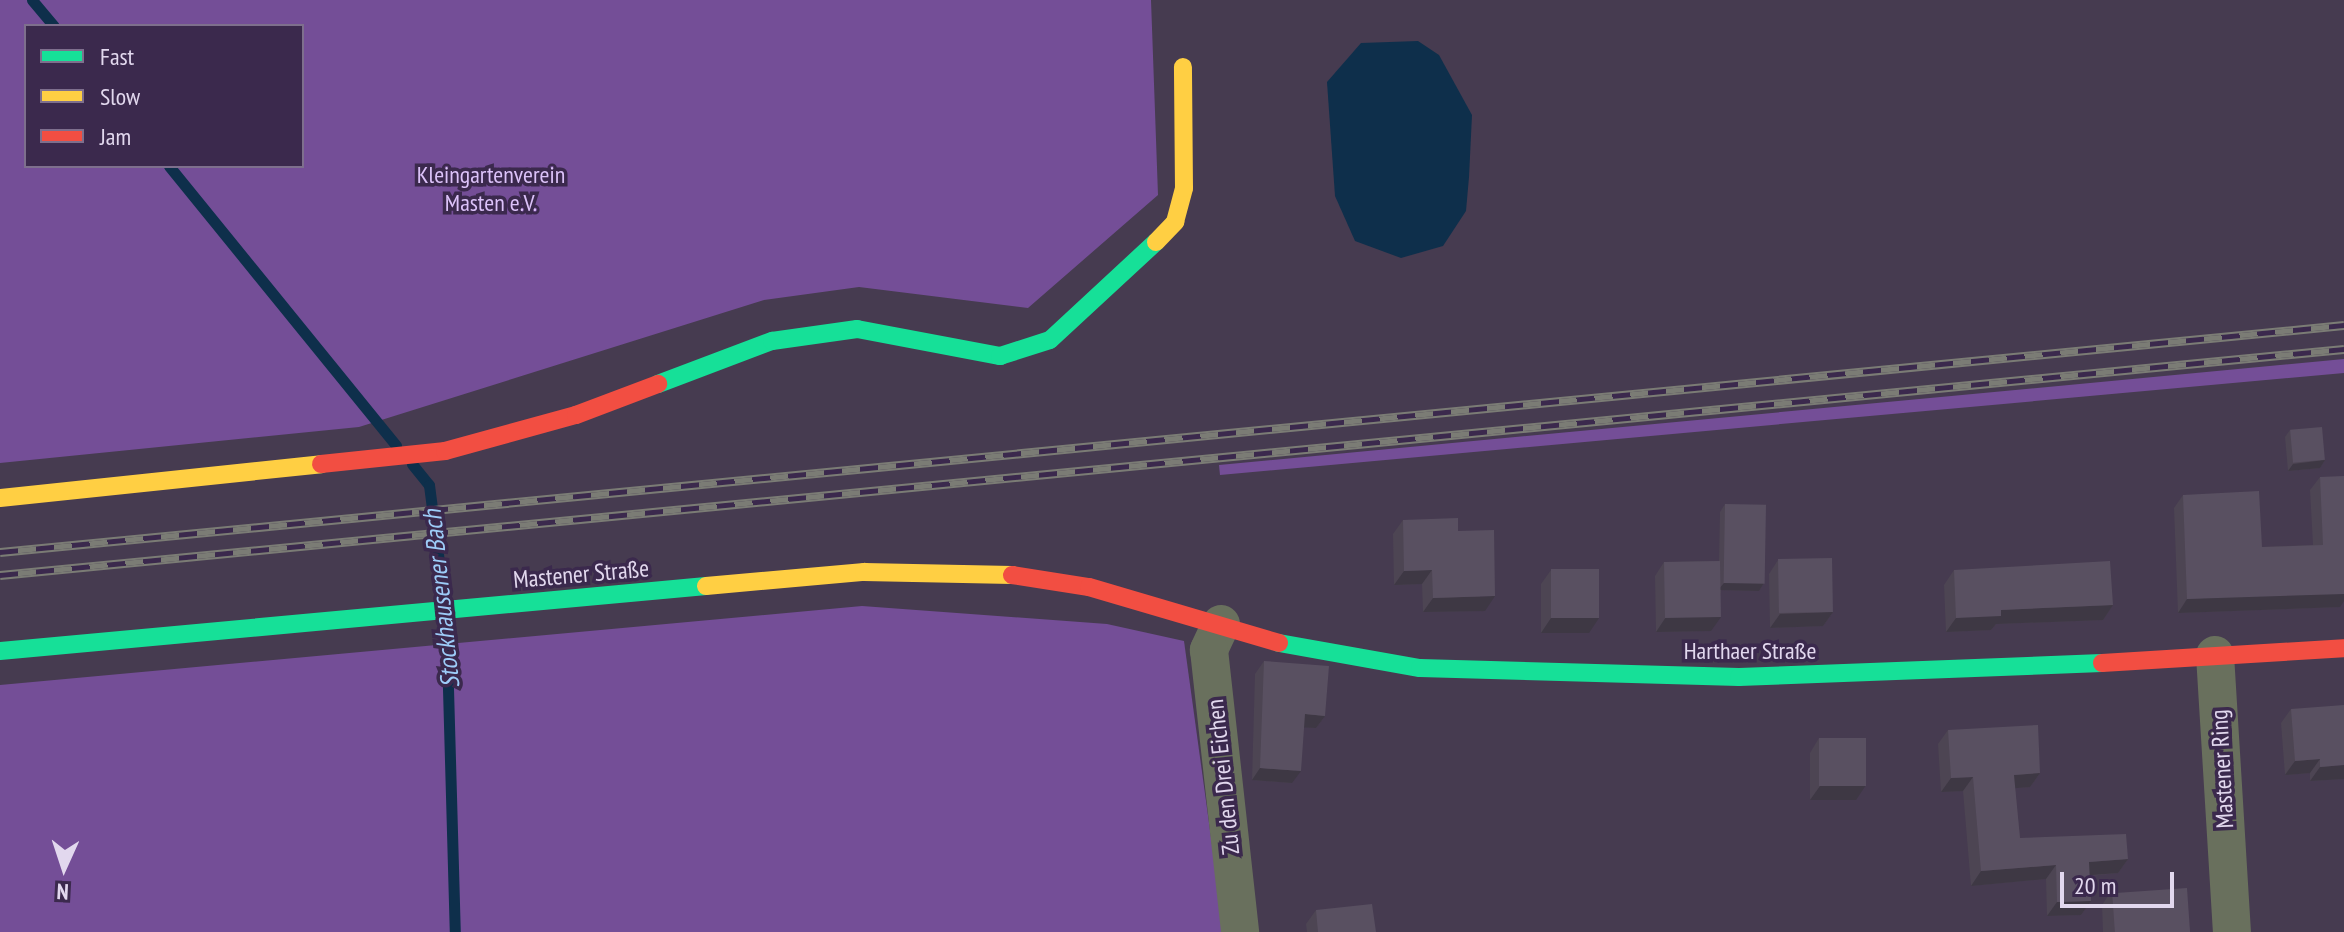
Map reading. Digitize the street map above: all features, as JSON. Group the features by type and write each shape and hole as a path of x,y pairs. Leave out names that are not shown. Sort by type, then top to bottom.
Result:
{"street":[{"path":"0,498 376,461 445,451 576,415 772,341 857,329 1000,356 1050,340 1107,292 1175,222 1184,188 1183,67"},
{"name":"Mastener Straße","path":"0,651 864,572 972,571 1089,587 1163,606"},
{"name":"Harthaer Straße","path":"1163,606 1353,658 1516,673 1938,673 2344,648"},
{"name":"Zu den Drei Eichen","path":"1221,624 1209,650 1240,932"},
{"name":"Mastener Ring","path":"2215,655 2232,932"}],"green space":[{"name":"Kleingartenverein Masten e.V.","path":"0,0 1151,0 1158,195 1028,308 859,287 764,300 359,427 0,463"},
{"path":"2344,359 2344,373 1220,475 1219,465"},
{"path":"862,606 1107,624 1184,641 1224,932 0,932 0,685"}],"water":[{"path":"1418,41 1439,55 1472,115 1469,177 1466,211 1443,246 1401,258 1355,241 1335,196 1327,82 1361,43"}],"building":[{"path":"2322,427 2325,460 2293,463 2290,430"},
{"path":"2344,476 2344,594 2187,599 2183,495 2259,491 2262,547 2323,545 2320,477"},
{"path":"1725,504 1766,505 1765,584 1724,583"},
{"path":"1458,518 1458,531 1494,530 1495,596 1433,598 1432,570 1404,571 1403,520"},
{"path":"1832,558 1833,612 1779,613 1778,559"},
{"path":"1720,561 1721,617 1665,618 1664,562"},
{"path":"2110,561 2113,605 2001,610 2001,616 1956,618 1954,570"},
{"path":"1551,569 1599,569 1599,618 1551,618"},
{"path":"1264,661 1329,666 1325,716 1305,714 1301,771 1260,768"},
{"path":"2344,705 2344,765 2320,767 2320,759 2295,761 2291,709"},
{"path":"2038,725 2040,773 2014,775 2020,838 2126,834 2128,859 2089,862 2091,901 2057,902 2056,865 1981,871 1973,777 1951,778 1948,730"},
{"path":"1819,738 1866,738 1866,786 1819,786"},
{"path":"2187,888 2190,932 2115,932 2112,893"},
{"path":"1372,904 1376,932 1318,932 1316,910"}],"waterway":[{"name":"Stockhausener Bach","path":"32,0 52,24"},
{"name":"Stockhausener Bach","path":"171,168 396,445"},
{"name":"Stockhausener Bach","path":"412,464 429,485 444,600"},
{"name":"Stockhausener Bach","path":"446,617 455,932"}],"railway":[{"path":"0,552 2344,325"},
{"path":"0,575 2344,349"}],"traffic: fast":[{"path":"658,384 772,341 857,329 1000,356 1050,340 1156,242"},
{"path":"0,651 706,586"},
{"path":"1279,643 1420,668 1739,677 2102,663"}],"traffic: slow":[{"path":"1156,242 1175,222 1184,188 1183,67"},
{"path":"0,498 321,464"},
{"path":"706,586 864,572 1012,575"}],"traffic: jam":[{"path":"321,464 445,451 576,415 658,384"},
{"path":"1012,575 1089,587 1279,643"},
{"path":"2102,663 2344,648"}]}
